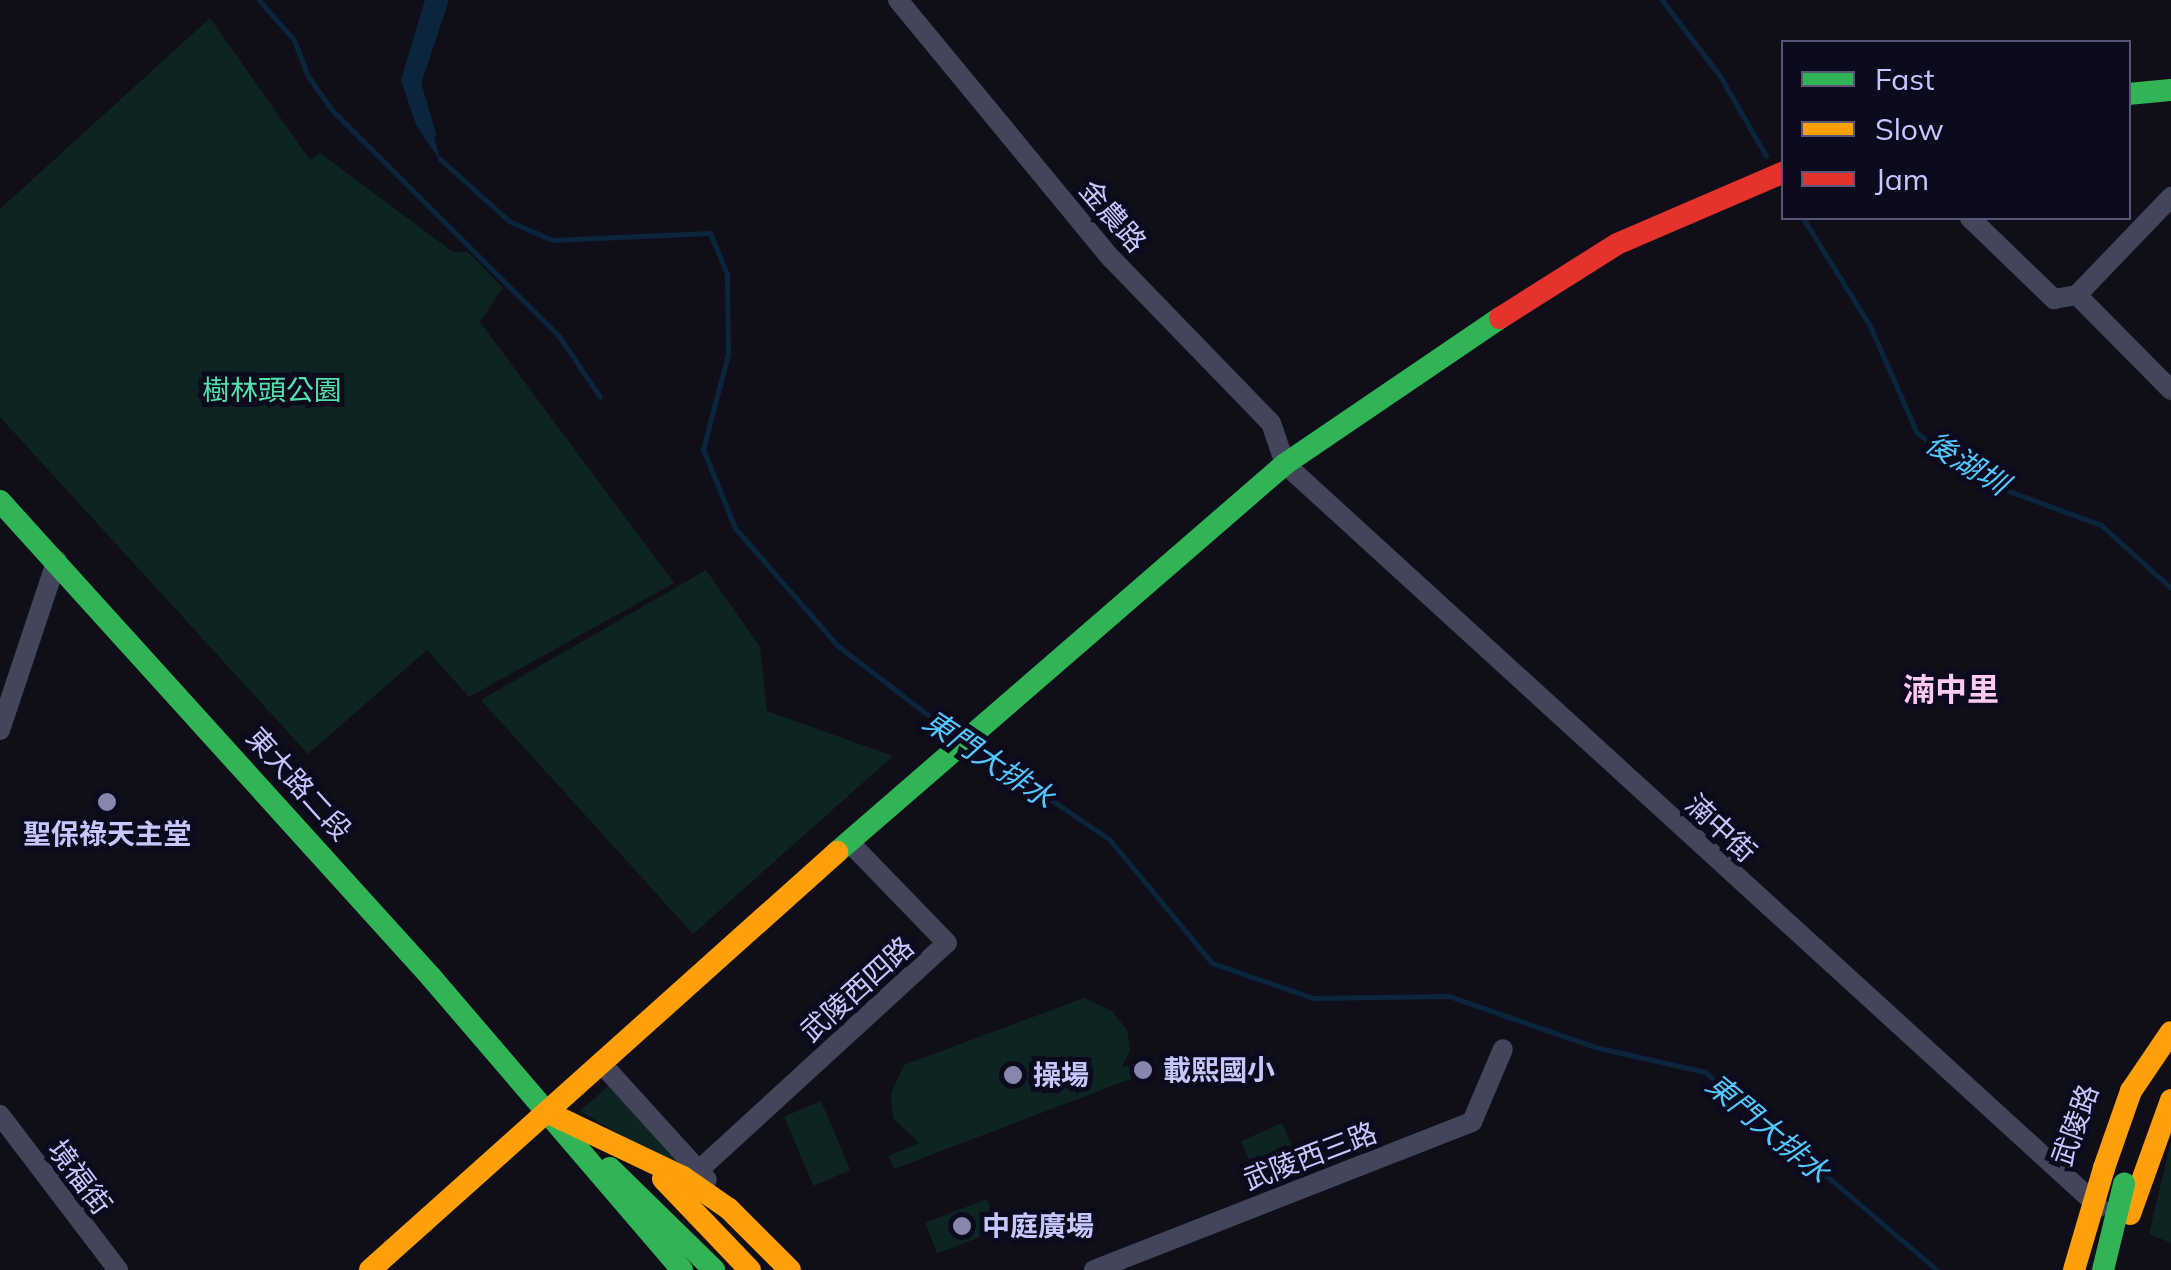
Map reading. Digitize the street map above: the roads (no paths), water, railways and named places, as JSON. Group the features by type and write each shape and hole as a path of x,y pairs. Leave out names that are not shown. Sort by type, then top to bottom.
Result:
{"main road":[{"path":"2131,94 2171,90"},
{"path":"370,1270 990,715 1285,464 1406,376 1616,244 1781,173"},
{"name":"東大路二段","path":"0,501 57,560 548,1113 682,1270"},
{"name":"武陵路","path":"2059,1270 2118,1091 2171,1013"},
{"path":"2089,1268 2115,1172 2131,1091 2171,1032"},
{"path":"2115,1172 2171,1072"},
{"path":"2116,1270 2150,1144 2171,1100"},
{"name":"東大路二段","path":"548,1113 683,1177 729,1209 790,1270"},
{"name":"東大路二段","path":"548,1113 714,1270"},
{"name":"東大路二段","path":"548,1113 660,1175 750,1270"},
{"path":"2089,1268 2106,1211"}],"street":[{"name":"金農路","path":"905,2 1111,258 1271,424 1285,464"},
{"path":"1972,220 2054,299 2078,295 2171,197"},
{"path":"2078,295 2171,390"},
{"name":"湳中街","path":"1285,464 2081,1196 2128,1218"},
{"path":"0,730 57,560"},
{"name":"武陵西四路","path":"699,1170 947,944 850,842"},
{"name":"武陵西三路","path":"1094,1270 1472,1122 1503,1050"},
{"name":"東大路二段","path":"602,1064 699,1170 729,1209"},
{"name":"境福街","path":"0,1115 118,1270"}],"water":[{"path":"425,0 449,0 420,87 441,162 416,125 401,80"}],"waterway":[{"path":"259,0 294,40 308,76 332,110 559,336 600,397"},
{"name":"後湖圳","path":"1662,0 1720,76 1766,156"},
{"name":"東門大排水","path":"418,82 433,134"},
{"name":"東門大排水","path":"440,159 509,221 552,240 710,233 727,274 728,354 703,449 735,528 837,645 954,735"},
{"name":"後湖圳","path":"1804,220 1870,326 1917,433 1990,484 2101,525 2171,588"},
{"name":"東門大排水","path":"972,746 1109,839 1212,963 1313,998 1449,996 1595,1047 1705,1072 1937,1270"}],"place":[{"name":"聖保祿天主堂","path":"107,802"},
{"name":"載熙國小","path":"1143,1070"},
{"name":"操場","path":"1013,1075"},
{"name":"中庭廣場","path":"962,1226"}],"district":[{"name":"湳中里","path":"1951,689"}],"park label":[{"name":"樹林頭公園","path":"272,390"}]}
